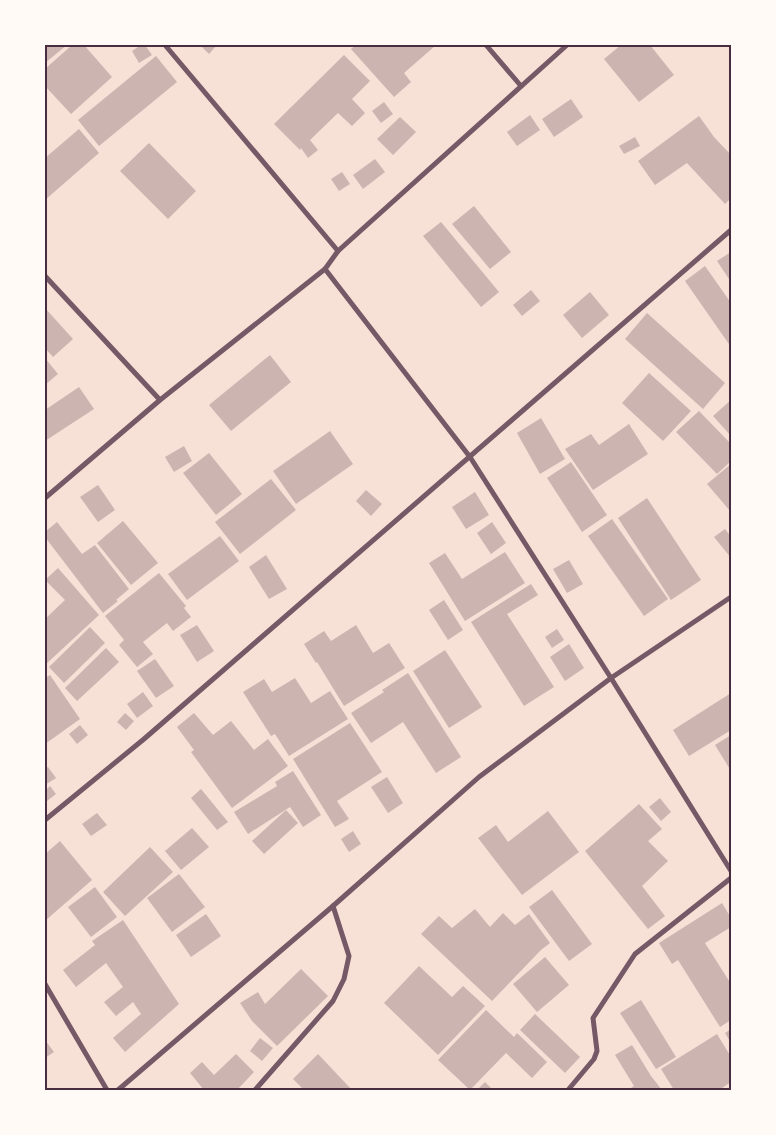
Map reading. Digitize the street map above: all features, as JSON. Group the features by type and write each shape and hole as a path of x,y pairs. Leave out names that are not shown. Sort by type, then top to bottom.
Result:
{"street":[{"path":"165,45 338,251"},
{"path":"486,45 521,86"},
{"path":"45,498 160,400 325,269 338,251 567,45"},
{"path":"45,820 144,739 731,230"},
{"path":"325,269 470,457 731,871"},
{"path":"45,276 160,400"},
{"path":"118,1090 333,906 479,777 611,678 731,597"},
{"path":"568,1090 594,1059 597,1051 593,1018 635,954 731,878"},
{"path":"255,1090 333,1001 344,979 349,956 333,906"},
{"path":"45,984 107,1090"}],"building":[{"path":"45,45 67,45 45,63"},
{"path":"72,45 84,45 112,77 71,114 45,86 45,69"},
{"path":"141,45 145,45 152,55 139,63 132,51"},
{"path":"200,45 217,45 209,54"},
{"path":"356,45 435,46 404,73 411,82 394,97 351,49"},
{"path":"621,45 650,45 674,75 639,102 604,59"},
{"path":"344,55 370,81 352,99 365,113 352,126 338,113 310,140 318,150 308,158 301,148 300,150 274,124"},
{"path":"156,56 177,82 99,146 78,120"},
{"path":"571,99 583,117 554,137 542,119"},
{"path":"384,102 393,114 381,123 372,111"},
{"path":"530,115 540,130 517,146 507,132"},
{"path":"699,116 714,137 731,155 731,198 725,204 687,163 655,185 638,161"},
{"path":"400,117 416,132 393,155 377,139"},
{"path":"79,129 99,153 45,200 45,158"},
{"path":"635,137 640,146 624,154 619,146"},
{"path":"149,143 196,191 168,219 120,171"},
{"path":"375,159 385,172 363,189 353,175"},
{"path":"342,172 350,184 339,191 331,179"},
{"path":"474,206 511,252 490,269 452,224"},
{"path":"441,222 499,292 481,307 423,236"},
{"path":"731,252 731,282 717,261"},
{"path":"705,266 731,303 731,347 685,281"},
{"path":"531,290 540,301 522,316 513,305"},
{"path":"590,292 609,315 582,338 563,315"},
{"path":"45,308 73,339 53,357 45,348"},
{"path":"647,313 725,383 703,409 625,339"},
{"path":"270,355 291,382 231,431 209,405"},
{"path":"45,358 58,374 45,385"},
{"path":"649,373 691,411 663,441 622,403"},
{"path":"79,387 94,409 45,441 45,410"},
{"path":"731,400 731,436 713,416"},
{"path":"699,411 731,444 731,461 717,474 676,432"},
{"path":"541,418 565,459 540,474 517,433"},
{"path":"629,424 648,454 593,490 565,449 591,434 599,445"},
{"path":"330,431 353,464 296,504 273,471"},
{"path":"184,446 192,461 174,472 165,457"},
{"path":"209,453 242,494 216,515 183,473"},
{"path":"571,462 607,515 582,532 547,478"},
{"path":"731,464 731,512 707,484"},
{"path":"271,479 296,510 240,554 215,522"},
{"path":"98,485 115,510 98,522 80,497"},
{"path":"366,490 382,504 371,516 356,501"},
{"path":"475,492 489,515 466,529 452,507"},
{"path":"647,498 701,580 671,600 618,518"},
{"path":"612,519 668,599 644,616 588,536"},
{"path":"123,521 158,563 131,585 97,543"},
{"path":"57,522 82,554 95,545 129,589 103,613 45,537 45,532"},
{"path":"492,522 506,543 491,554 477,533"},
{"path":"725,529 731,537 731,558 714,537"},
{"path":"220,536 239,561 187,600 168,574"},
{"path":"505,552 525,583 465,621 429,563 445,553 462,579"},
{"path":"266,555 287,589 269,599 249,567"},
{"path":"569,560 583,584 567,593 553,569"},
{"path":"58,568 99,615 45,665 45,619 65,600 45,580"},
{"path":"159,573 186,606 184,608 191,617 173,631 167,623 143,642 153,654 137,667 119,645 124,640 105,616"},
{"path":"531,584 538,595 507,614 554,687 524,706 471,622"},
{"path":"444,600 463,630 448,640 429,610"},
{"path":"197,625 214,651 197,662 180,635"},
{"path":"356,625 373,653 389,643 405,668 344,706 304,644 324,631 331,641"},
{"path":"90,627 105,643 64,683 49,667"},
{"path":"557,629 564,640 552,648 545,637"},
{"path":"569,644 584,668 565,681 550,657"},
{"path":"106,648 119,662 77,701 65,688"},
{"path":"445,650 482,707 449,728 413,671"},
{"path":"155,659 174,686 156,698 137,671"},
{"path":"408,673 461,757 436,773 403,722 371,743 351,713 384,692 382,690"},
{"path":"50,675 80,719 45,744 45,678"},
{"path":"295,678 311,703 330,691 348,719 289,756 275,734 271,736 243,692 264,679 272,692"},
{"path":"143,692 153,706 137,718 127,704"},
{"path":"731,693 731,730 689,756 673,730"},
{"path":"125,713 134,721 126,730 117,722"},
{"path":"194,713 213,735 231,721 254,750 268,739 288,766 232,808 191,752 194,750 177,727"},
{"path":"350,723 382,772 337,801 349,819 335,827 293,759"},
{"path":"80,725 88,735 77,744 69,734"},
{"path":"731,735 731,771 715,745"},
{"path":"48,767 56,778 45,785 45,769"},
{"path":"293,771 321,815 303,827 290,807 248,834 234,812 277,786 275,782"},
{"path":"387,777 403,803 388,813 371,787"},
{"path":"50,786 56,794 47,801 45,799 45,791"},
{"path":"201,789 228,822 217,830 191,798"},
{"path":"660,798 671,812 661,821 649,807"},
{"path":"639,804 662,829 648,841 668,861 642,886 665,916 648,929 585,851"},
{"path":"286,810 298,823 264,854 252,841"},
{"path":"548,811 579,852 522,895 478,838 496,825 508,842"},
{"path":"97,813 107,825 91,836 82,824"},
{"path":"192,828 209,847 181,870 165,851"},
{"path":"353,831 361,844 349,852 341,839"},
{"path":"60,841 92,880 46,920 45,854"},
{"path":"150,847 173,872 125,916 103,892"},
{"path":"179,874 205,907 172,932 147,898"},
{"path":"95,887 117,917 91,937 68,907"},
{"path":"552,890 592,944 569,961 529,907"},
{"path":"722,903 731,918 731,927 705,943 731,984 731,1020 720,1027 678,960 672,964 659,943"},
{"path":"475,909 490,927 503,913 515,925 529,914 550,943 492,1001 421,934 439,916 452,928"},
{"path":"206,914 221,936 191,957 176,935"},
{"path":"123,920 179,1004 125,1052 113,1038 141,1014 133,1002 116,1016 104,1002 123,987 106,963 76,987 63,970 95,945 92,941"},
{"path":"545,957 569,985 537,1012 513,984"},
{"path":"419,966 452,997 463,986 485,1006 438,1055 384,1003"},
{"path":"301,969 328,996 277,1046 252,1021 240,1003 258,992 265,1004"},
{"path":"641,1000 676,1057 656,1069 620,1013"},
{"path":"486,1010 514,1037 517,1033 547,1062 532,1078 506,1053 470,1090 438,1060"},
{"path":"535,1014 580,1057 565,1073 520,1030"},
{"path":"731,1029 731,1043 725,1033"},
{"path":"717,1034 731,1057 731,1082 719,1090 674,1090 661,1069"},
{"path":"260,1038 273,1048 262,1061 250,1051"},
{"path":"45,1040 54,1052 45,1058"},
{"path":"632,1045 662,1090 628,1090 634,1086 615,1055"},
{"path":"236,1054 254,1072 237,1090 204,1090 190,1073 202,1062 214,1075"},
{"path":"318,1054 352,1090 304,1090 293,1079"},
{"path":"485,1082 493,1090 477,1090"}]}
